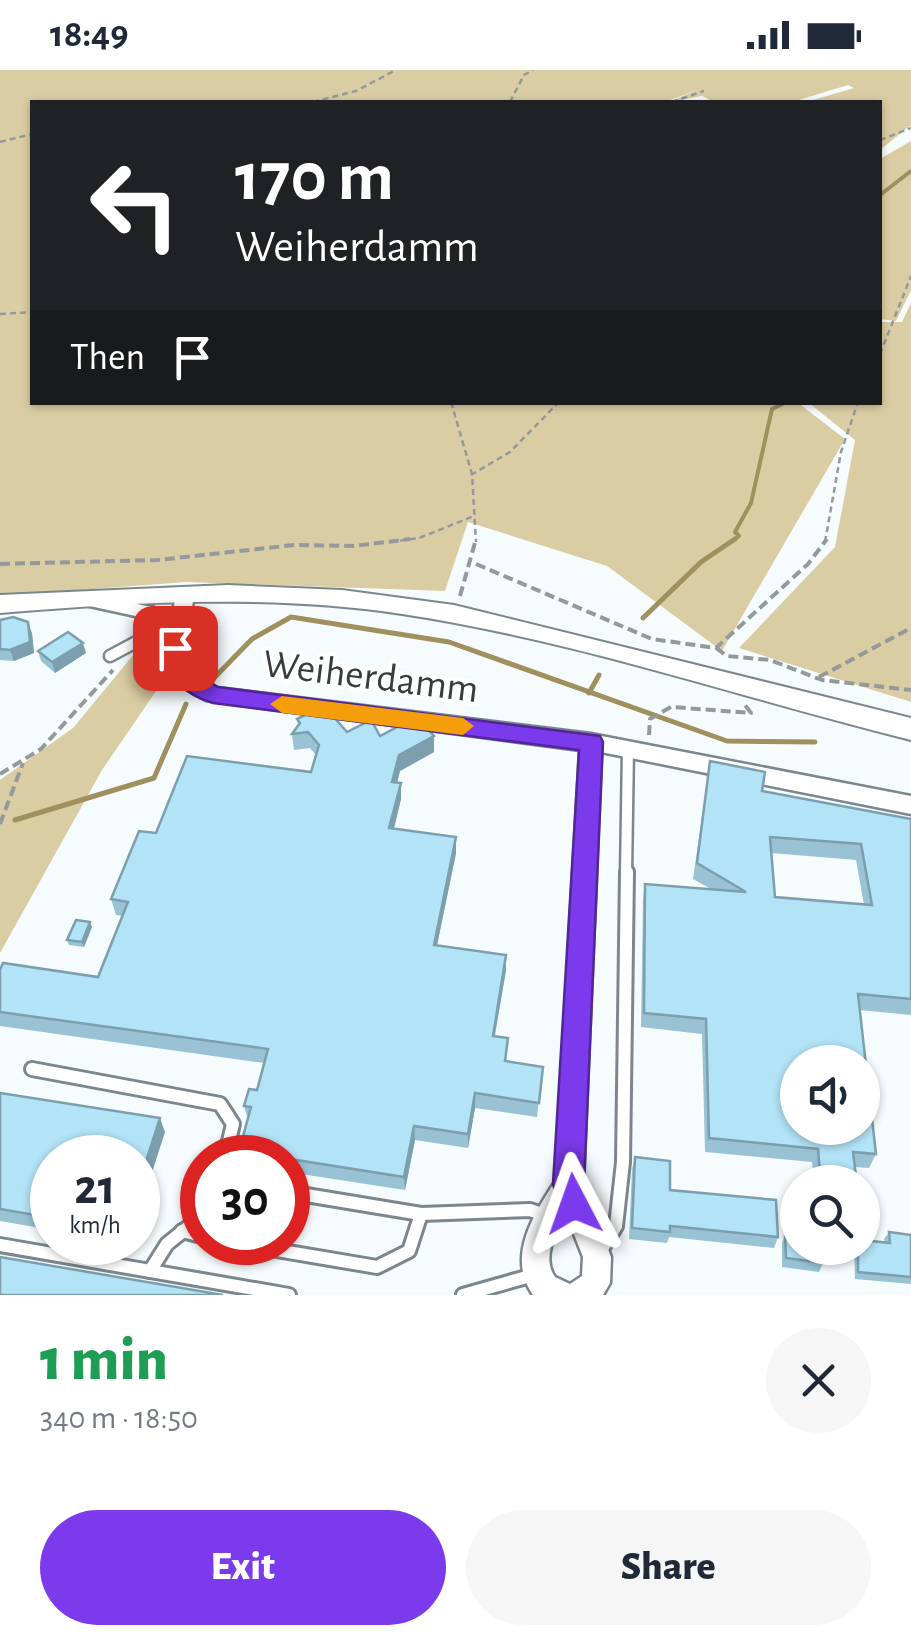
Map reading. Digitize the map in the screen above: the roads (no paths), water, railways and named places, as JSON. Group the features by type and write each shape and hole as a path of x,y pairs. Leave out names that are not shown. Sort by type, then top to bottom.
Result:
{"main road":[{"path":"0,604 80,598 178,620 277,596 450,614 616,650 743,688 911,729"}],"street":[{"path":"80,598 178,620"},
{"name":"Weiherdamm","path":"178,620 176,662 180,671 197,688 213,695 591,742 911,805"},
{"path":"579,1295 596,1283 597,1257 569,1184 591,742"},
{"path":"561,1295 542,1284 533,1262 549,1216 569,1184"}],"lane":[{"path":"110,656 178,620"},
{"path":"597,1257 616,1226 623,1162 628,748"},
{"path":"32,1069 220,1104 233,1124 230,1135"},
{"path":"310,1196 420,1214 530,1210 549,1216"},
{"path":"310,1255 377,1266 409,1251 420,1214"},
{"path":"150,1272 167,1244 180,1233"},
{"path":"0,1245 289,1295"},
{"path":"463,1295 538,1274"}],"waterway":[{"path":"882,193 911,171"},
{"path":"735,539 751,503 772,409 781,405"},
{"path":"643,618 701,562 735,539"},
{"path":"731,542 735,539"},
{"path":"214,678 252,639 291,617 449,642 590,692"},
{"path":"590,692 599,675"},
{"path":"590,692 727,741 815,742"},
{"path":"15,820 154,778 186,704"}]}
